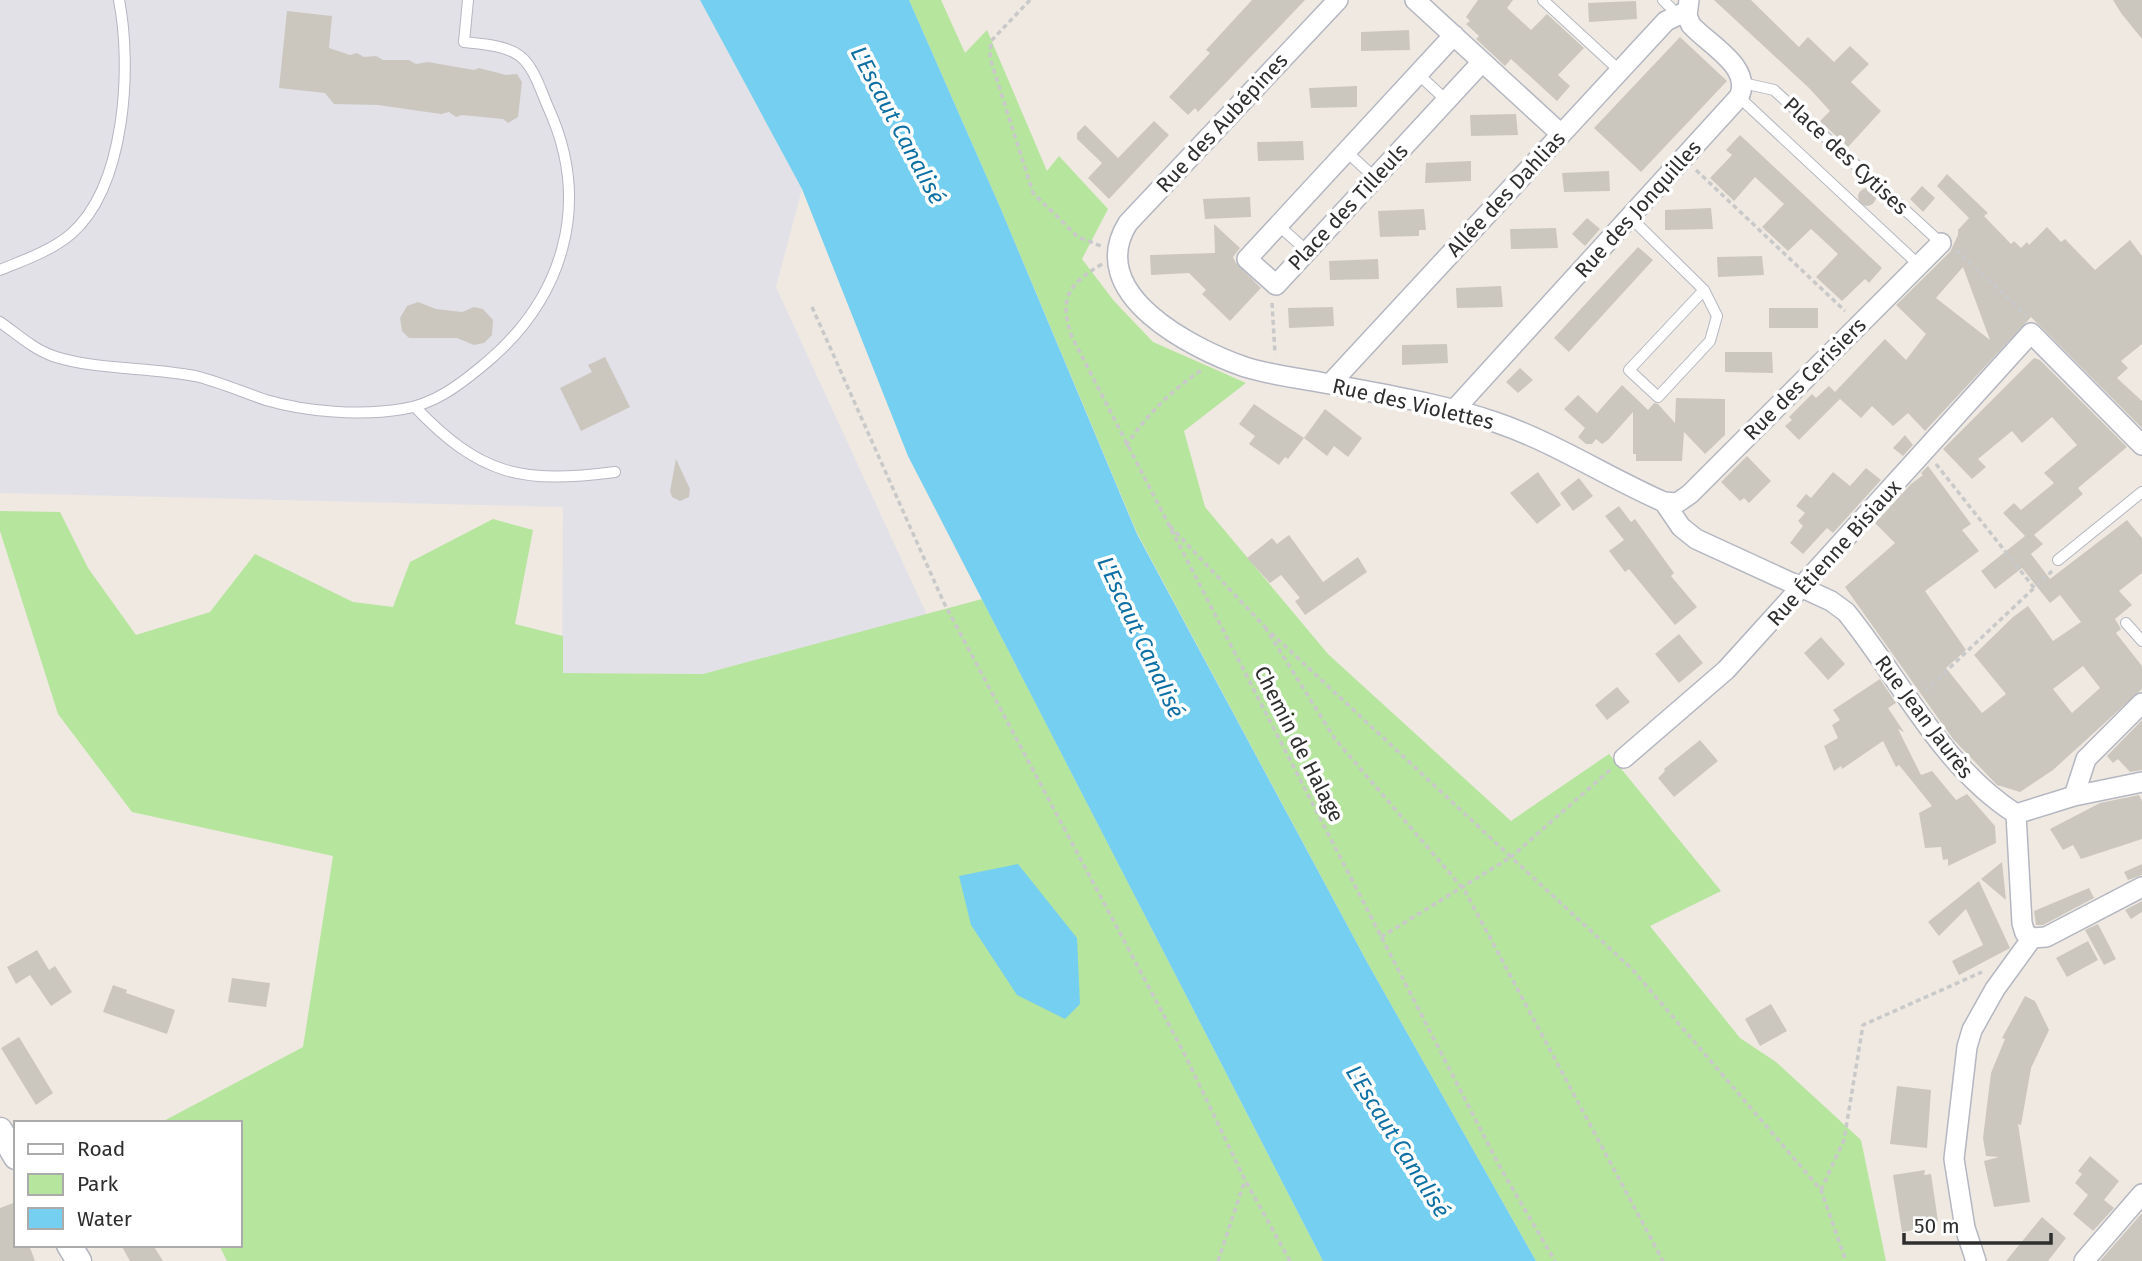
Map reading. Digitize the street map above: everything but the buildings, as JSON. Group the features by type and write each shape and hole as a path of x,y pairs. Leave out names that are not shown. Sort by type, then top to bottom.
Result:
{"street":[{"name":"Rue des Aubépines","path":"1119,253 1122,234 1132,218 1338,0"},
{"path":"1415,0 1561,134"},
{"path":"1679,6 1691,25 1738,70 1741,90"},
{"name":"Allée des Dahlias","path":"1330,384 1679,6"},
{"name":"Place des Tilleuls","path":"1454,35 1247,259 1276,285 1482,62"},
{"name":"Rue des Jonquilles","path":"1454,410 1684,159 1741,90"},
{"name":"Rue des Cerisiers","path":"1664,502 1677,503 1690,494 1941,243"},
{"name":"Rue des Violettes","path":"1119,253 1121,275 1135,302 1152,317 1217,356 1276,374 1454,410 1523,433 1664,502 1681,527 1696,539 1803,588"},
{"path":"2031,333 2142,445"},
{"name":"Rue Étienne Bisiaux","path":"1624,758 1715,681 1803,588 2031,333"},
{"name":"Rue Jean Jaurès","path":"1803,588 1846,612 1911,704 1976,786 2016,814"},
{"path":"2074,796 2081,768 2092,751 2142,702"},
{"path":"2142,782 2074,796 2016,814 2022,923 2025,933 2032,938 2046,937 2142,887"},
{"path":"1976,1261 1965,1228 1954,1158 1958,1113 1972,1030 2000,980 2032,938"},
{"path":"0,1130 10,1156"},
{"path":"2084,1261 2142,1194"}],"lane":[{"path":"0,270 60,242 81,224 99,195 113,155 121,115 125,50 119,0"},
{"path":"0,322 32,346 54,357 191,376 279,403 350,411 393,411 415,407 457,386 496,355 526,325 550,285 562,252 567,221 566,172 552,116 522,58 501,47 464,42 468,0"},
{"path":"1543,0 1620,71"},
{"path":"1418,74 1447,100"},
{"name":"Place des Cytises","path":"1741,90 1774,90 1941,243"},
{"name":"Place des Cytises","path":"1741,90 1919,265"},
{"path":"1346,151 1375,178"},
{"path":"1630,217 1704,290 1715,306 1714,333 1658,397 1629,370 1704,290"},
{"path":"1278,225 1307,251"},
{"path":"415,407 447,440 493,466 551,478 615,472"},
{"path":"2057,560 2142,492"},
{"path":"2126,623 2142,641"}],"path":[{"path":"1031,0 991,41 990,58 1033,193 1078,237 1119,253"},
{"path":"1684,159 1859,325"},
{"path":"1941,243 1950,245 2032,320 2031,333"},
{"name":"Chemin de Halage","path":"1119,253 1074,283 1066,307 1072,337 1501,1169 1555,1261"},
{"path":"1276,285 1272,295 1276,374"},
{"path":"812,307 944,603 1185,1055 1245,1180 1290,1261"},
{"path":"1126,446 1152,411 1185,380 1217,356"},
{"path":"1926,452 2035,589"},
{"path":"1166,521 1265,627 1632,970 1821,1190 1846,1261"},
{"path":"1911,704 2035,589 2055,569 2057,560"},
{"path":"1265,627 1335,739 1460,886 1663,1261"},
{"path":"1381,937 1511,857 1624,758"},
{"path":"1821,1190 1844,1140 1863,1025 2018,957"},
{"path":"1218,1261 1245,1180"}],"shaded area":[{"path":"0,0 700,0 802,189 776,287 927,615 703,674 562,673 563,507 0,493"}],"green space":[{"path":"909,0 941,0 965,53 987,30 1047,171 1059,156 1108,209 1082,259 1114,301 1153,342 1246,383 1184,431 1205,507 1328,654 1511,821 1609,754 1721,891 1650,926 1740,1038 1776,1062 1861,1140 1886,1261 1536,1261 1367,962 1137,533 1000,207"},
{"path":"0,511 60,512 88,568 136,635 210,612 255,554 353,602 393,607 410,562 493,519 533,530 515,624 563,636 563,673 703,674 982,599 1323,1261 227,1261 220,1247 242,1247 242,1121 164,1121 303,1047 333,856 132,812 58,714 0,531"}],"water":[{"name":"L'Escaut Canalisé","path":"700,0 909,0 1000,207 1137,534 1367,962 1536,1261 1323,1261 908,456 802,189"},
{"path":"1018,864 1077,938 1080,1004 1065,1019 1017,995 971,925 959,876"}]}
